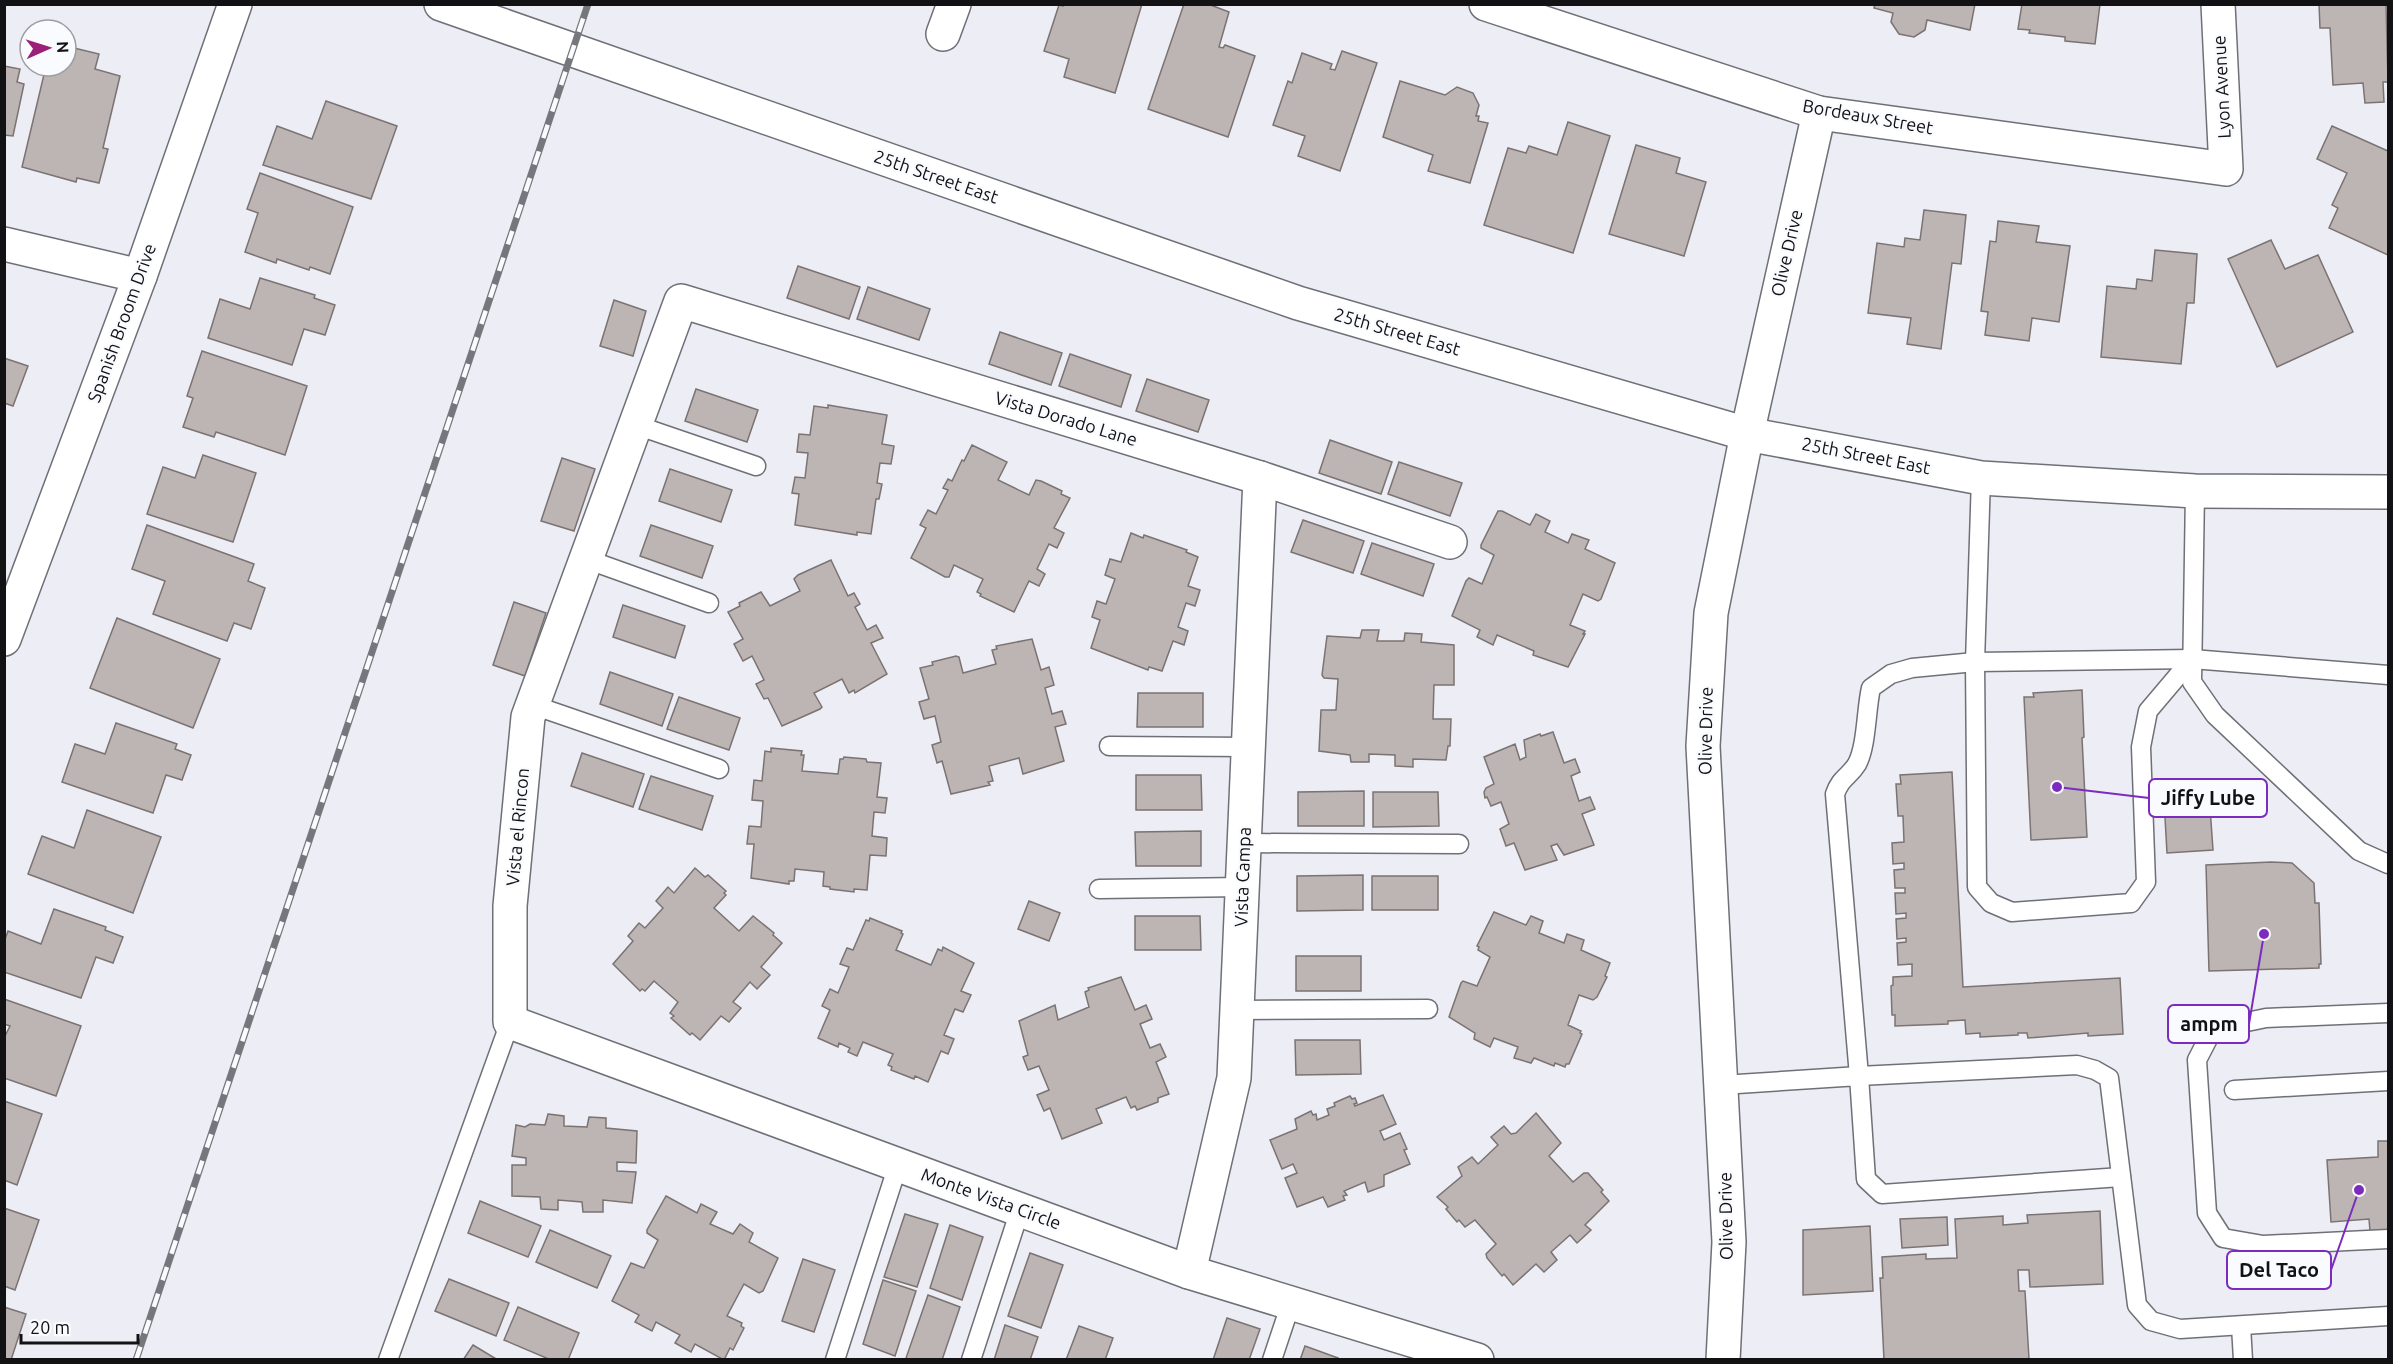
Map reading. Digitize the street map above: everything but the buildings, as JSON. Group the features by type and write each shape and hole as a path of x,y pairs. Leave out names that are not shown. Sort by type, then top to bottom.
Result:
{"street":[{"name":"Spanish Broom Drive","path":"4,639 140,276 234,4"},
{"name":"25th Street East","path":"441,4 1298,303 1746,434 1981,478 2194,491 2388,492"},
{"name":"Bordeaux Street","path":"1486,4 1819,113 2226,169"},
{"name":"Lyon Avenue","path":"2218,4 2226,169"},
{"name":"Olive Drive","path":"1723,1359 1729,1242 1703,746 1711,613 1746,434 1819,113"},
{"path":"4,244 140,276"},
{"name":"Vista el Rincon","path":"510,1022 510,906 528,717 681,301"},
{"name":"Vista Dorado Lane","path":"681,301 1260,478 1450,542"},
{"name":"Vista Campa","path":"1189,1272 1234,1078 1260,478"},
{"name":"Monte Vista Circle","path":"510,1022 1189,1272 1291,1303 1416,1351 1477,1359"}],"lane":[{"path":"636,425 756,466"},
{"path":"1981,478 1976,662 1977,887 1991,903 2012,912 2131,903 2146,882 2141,747 2148,711 2192,659"},
{"path":"2194,491 2192,682 2215,715 2359,851 2388,864"},
{"path":"586,559 709,603"},
{"path":"2121,1177 1882,1194 1866,1179 1835,794 1839,782 1857,763 1865,735 1871,688 1891,674 1912,668 1976,662 2192,659 2388,675"},
{"path":"533,705 719,769"},
{"path":"1109,746 1249,747"},
{"path":"1244,843 1459,844"},
{"path":"1099,889 1242,887"},
{"path":"1237,1010 1428,1009"},
{"path":"2388,1013 2266,1018 2213,1029 2197,1060 2207,1213 2223,1238 2263,1245 2388,1239"},
{"name":"Vista el Rincon","path":"388,1359 510,1022"},
{"path":"1722,1085 2077,1065 2095,1070 2109,1078 2137,1305 2151,1321 2180,1329 2388,1316"},
{"path":"2234,1090 2388,1081"},
{"path":"835,1359 898,1165"},
{"path":"971,1359 1020,1210"},
{"path":"1272,1359 1291,1303"},
{"path":"2241,1326 2243,1359"}],"railway":[{"path":"136,1360 588,4"}],"place":[{"name":"Jiffy Lube","path":"2057,787"},
{"name":"ampm","path":"2264,934"},
{"name":"Del Taco","path":"2359,1190"}]}
